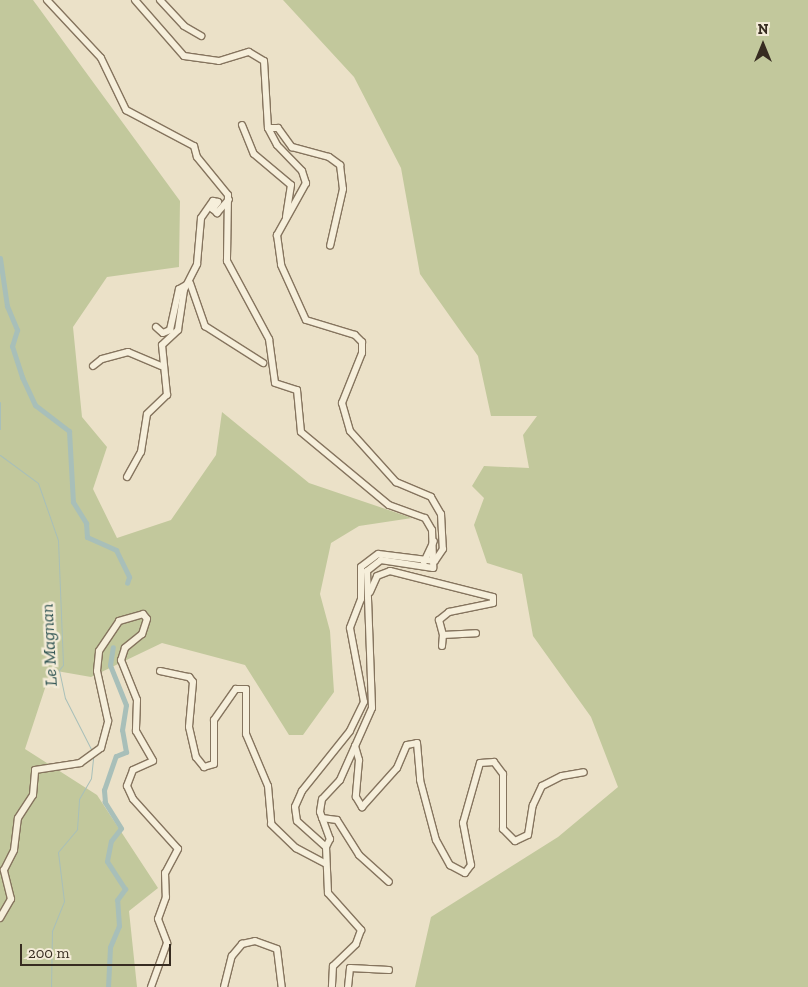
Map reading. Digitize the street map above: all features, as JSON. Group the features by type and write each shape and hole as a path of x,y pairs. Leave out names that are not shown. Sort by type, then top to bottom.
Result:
{"street":[{"path":"47,0 101,58 126,110 194,146 197,157 229,199 228,261 243,283 268,338 275,383 297,390 300,432 389,505 425,518 434,541 435,561"},
{"path":"134,0 184,56 219,61 244,52 261,57 267,70 264,110 268,128 306,179 304,191 286,217 278,235 277,250 302,315 314,325 355,335 362,342 362,353 345,390 346,423 396,482 429,496 438,504 442,549 430,568 388,560 374,562 367,570 370,592 366,628 374,674 372,708 340,780 322,799 322,818 330,839 326,847 328,893 361,930 356,944 333,966 332,987"},
{"path":"160,0 184,26 201,36"},
{"path":"242,125 254,154 291,185 286,217"},
{"path":"268,128 278,128 292,147 329,157 340,166 343,189 330,246"},
{"path":"127,477 140,452 147,414 167,395 161,366 162,345 178,330 199,250 201,218 213,201 218,202 213,208 217,212 229,199"},
{"path":"156,327 163,333 170,330 179,289 189,283"},
{"path":"189,283 206,326 264,363"},
{"path":"93,366 102,359 128,352 161,366"},
{"path":"416,560 434,541"},
{"path":"424,562 428,549"},
{"path":"326,847 297,821 295,807 302,791 350,731 364,702 350,628 361,600 361,568 378,554 424,562 435,561"},
{"path":"370,592 377,576 390,571 452,583 495,599 491,604 442,615 438,625 442,635 442,646"},
{"path":"0,918 11,898 4,870 14,850 18,818 33,796 35,770 90,757 97,752 106,737 108,721 97,671 99,650 119,622 143,614 147,619 142,634 125,648 121,660 138,705 136,731 152,761 133,770 127,786 135,802 178,849 165,873 166,895 158,919 167,943 151,987"},
{"path":"442,635 476,633"},
{"path":"160,671 192,680 189,727 196,757 204,767 214,764 214,720 234,692 246,689 246,734 268,786 271,824 296,848 326,864"},
{"path":"355,746 359,760 356,797 362,807 397,768 407,745 417,743 420,780 436,840 450,865 465,873 471,865 463,823 480,763 494,762 503,774 503,829 515,841 528,835 533,805 542,786 562,776 584,772"},
{"path":"322,818 337,820 359,855 389,882"},
{"path":"224,987 232,956 242,944 255,941 277,950 282,987"},
{"path":"348,987 350,968 389,970"}],"green space":[{"path":"0,0 33,0 180,201 179,267 107,277 73,327 82,417 107,447 93,489 117,538 171,520 216,455 222,412 309,483 412,518 359,526 331,543 320,594 330,631 334,692 303,735 289,735 245,665 162,643 91,677 51,670 25,749 97,795 158,888 129,911 137,987 0,987"},
{"path":"283,0 808,0 808,987 415,987 431,917 558,837 618,787 591,717 533,636 522,574 487,563 474,525 484,498 472,486 484,466 529,468 523,435 537,416 491,416 478,356 420,274 401,168 354,77"}],"waterway":[{"path":"0,258 7,306 17,330 12,346 22,377 35,405 69,431 73,502 86,523 87,537 116,550 129,577 127,583"},
{"name":"Le Magnan","path":"0,402 0,429"},
{"name":"Le Magnan","path":"0,455 38,483 58,540 63,665 59,670 65,698 92,751"},
{"path":"108,987 110,947 119,926 117,900 125,889 107,861 111,841 121,828 105,802 104,790 116,756 126,752 122,730 126,705 110,665 113,647"},
{"name":"Le Magnan","path":"51,987 52,931 64,901 58,852 77,829 79,799 91,778 93,758"}]}
